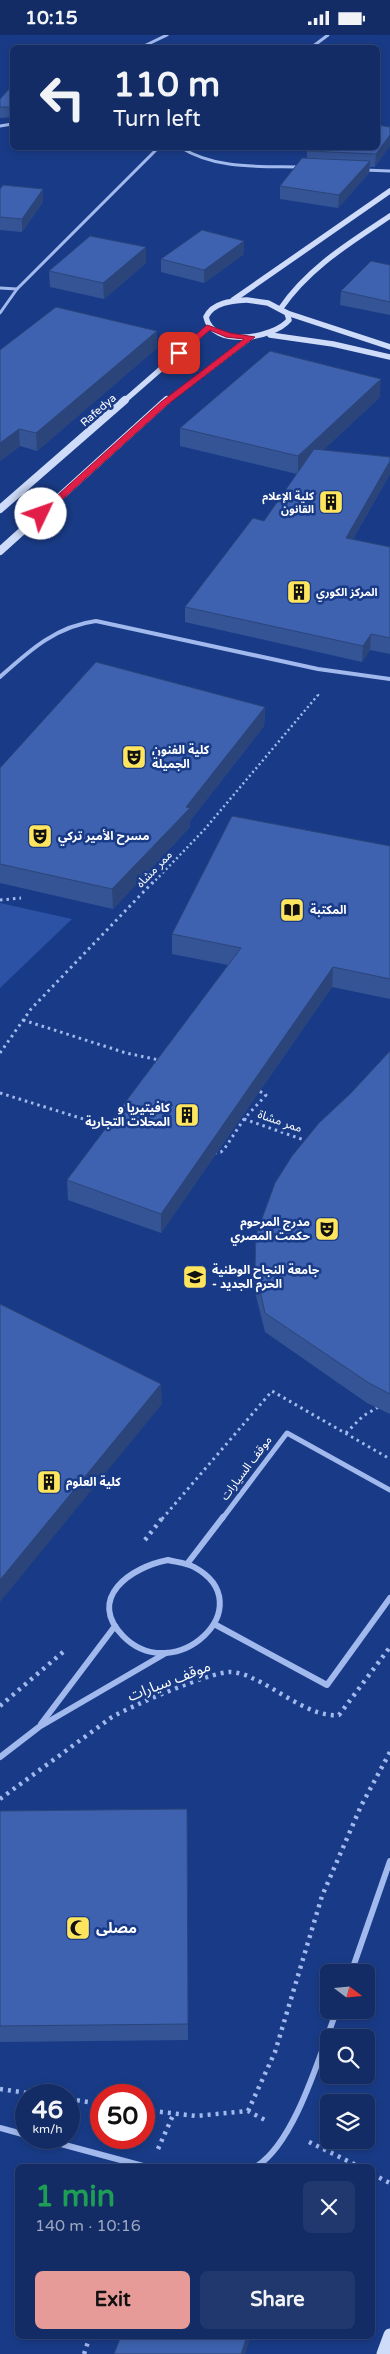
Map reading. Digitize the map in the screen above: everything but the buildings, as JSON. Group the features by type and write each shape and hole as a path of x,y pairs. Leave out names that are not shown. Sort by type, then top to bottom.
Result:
{"main road":[{"path":"390,191 232,301 211,309 206,315 209,327 229,335 251,337 269,335 333,344 390,357"},
{"path":"281,308 298,283 318,266 390,216"},
{"path":"232,301 259,301 281,308 287,313 390,347"},
{"path":"269,335 286,326 289,320 287,313"},
{"name":"Rafedya","path":"0,509 209,327"},
{"path":"0,551 164,403 251,337"},
{"path":"383,2354 390,2335"}],"street":[{"path":"146,45 167,35"},
{"path":"315,45 328,35"},
{"path":"0,313 17,289 156,150"},
{"path":"185,150 199,158 223,163 308,167"},
{"path":"363,169 390,171"},
{"path":"0,288 17,289"},
{"path":"0,677 48,635 72,625 96,621 318,669 390,679"},
{"name":"موقف السيارات","path":"187,1564 287,1433 390,1490"},
{"path":"168,1560 187,1564 200,1570 209,1578 216,1589 220,1613 216,1625 201,1642 191,1648 167,1653 151,1652 136,1647 124,1638 115,1626 112,1618 111,1601 123,1577 138,1566 168,1560"},
{"path":"216,1625 327,1685 390,1598"},
{"path":"39,1727 115,1626"},
{"path":"0,1757 39,1727 167,1653"},
{"path":"353,1964 390,1861"},
{"path":"261,2164 265,2162 288,2131 334,2019"},
{"path":"0,2128 15,2132"},
{"path":"80,2149 136,2164"}],"path":[{"name":"ممر مشاه","path":"0,1051 37,1002 204,830 318,695"},
{"path":"0,900 21,898"},
{"path":"23,1020 126,1053 167,1063"},
{"name":"ممر مشاة","path":"206,1154 221,1152 244,1119 266,1095 250,1087"},
{"path":"0,1093 116,1129"},
{"name":"ممر مشاة","path":"244,1119 309,1142"},
{"path":"188,1486 272,1391 390,1459"},
{"path":"346,1433 362,1416 382,1404"},
{"name":"موقف سيارات","path":"0,1799 112,1717 126,1709 218,1675 239,1673 321,1714 339,1715 390,1647"},
{"path":"248,2111 275,2052 322,1896 361,1806 390,1752"},
{"path":"0,2089 15,2091"},
{"path":"155,2111 196,2116 248,2111 354,2164"},
{"path":"155,2157 174,2113"},
{"path":"375,2176 390,2183"},
{"path":"84,2354 89,2339"}],"shaded area":[{"path":"0,903 72,919 0,988"}],"place":[{"name":"كلية الإعلام القانون","path":"331,502"},
{"name":"المركز الكوري","path":"299,592"},
{"name":"كلية الفنون الجميلة","path":"134,757"},
{"name":"مسرح الأمير تركي","path":"40,836"},
{"name":"المكتبة","path":"292,910"},
{"name":"كافيتيريا و المحلات التجارية","path":"187,1115"},
{"name":"مدرج المرحوم حكمت المصري","path":"327,1229"},
{"name":"جامعة النجاح الوطنية - الحرم الجديد","path":"195,1277"},
{"name":"كلية العلوم","path":"49,1482"},
{"name":"مصلى","path":"78,1928"}],"route":[{"path":"41,514 164,403 251,337 229,335 217,332 209,327 179,353"}]}
